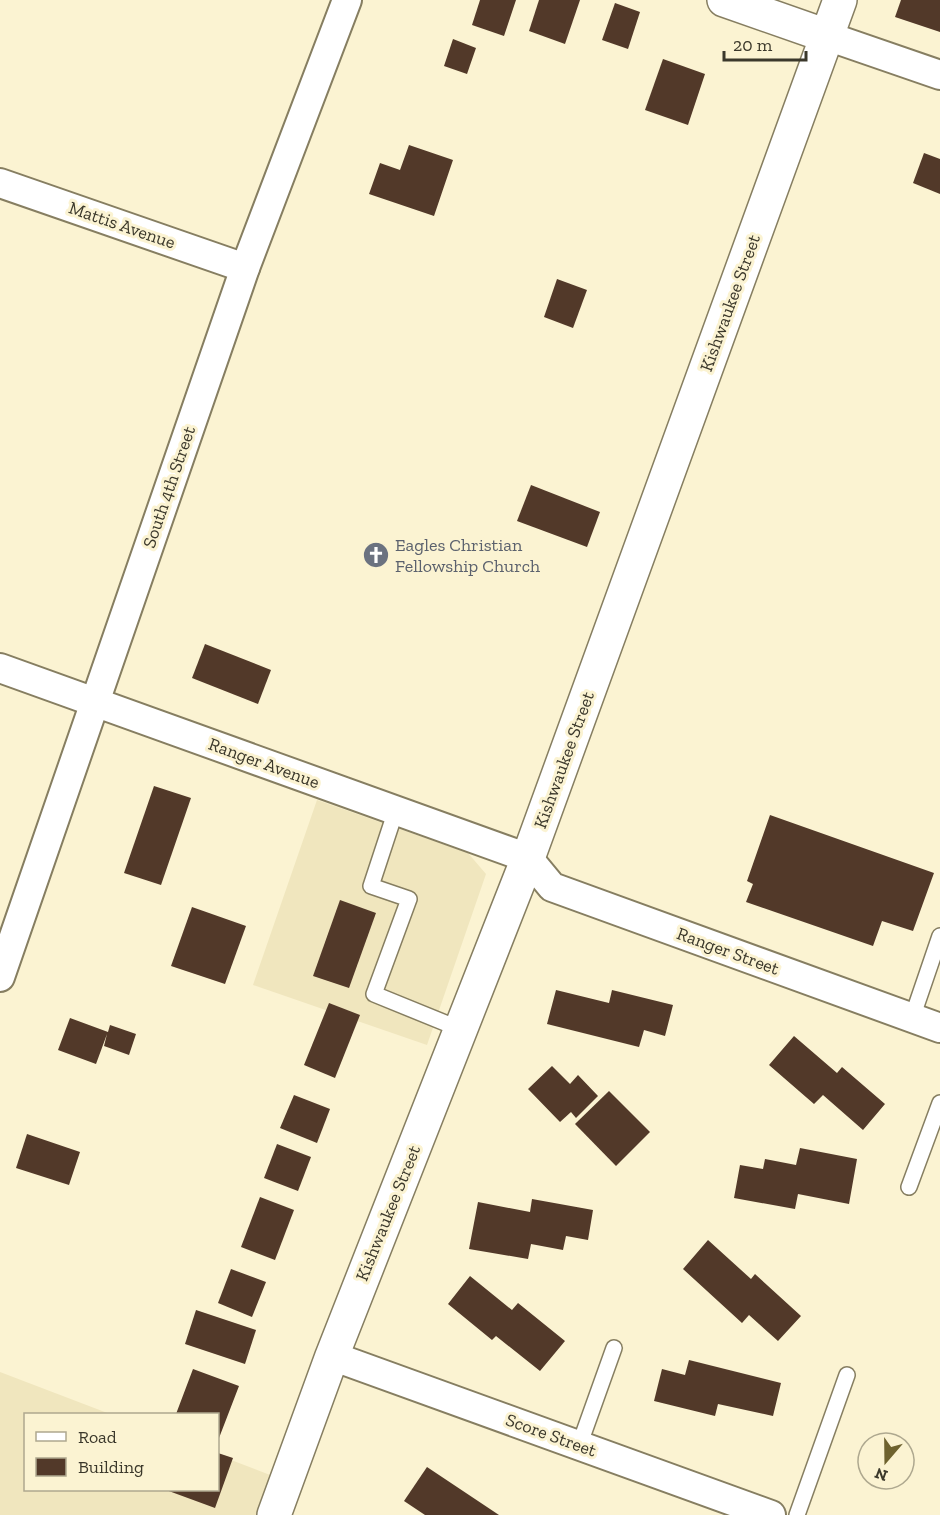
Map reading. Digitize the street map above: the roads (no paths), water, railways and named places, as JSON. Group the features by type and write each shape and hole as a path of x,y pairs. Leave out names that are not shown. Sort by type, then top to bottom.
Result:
{"street":[{"name":"South 4th Street","path":"0,977 245,268 346,0"},
{"path":"724,0 768,8 826,36 940,75"},
{"name":"Kishwaukee Street","path":"274,1515 332,1356 528,858 840,0"},
{"name":"Mattis Avenue","path":"0,183 245,268"},
{"name":"Ranger Avenue","path":"0,668 528,858"},
{"name":"Ranger Street","path":"528,858 552,887 940,1028"},
{"name":"Score Street","path":"332,1356 771,1515"}],"lane":[{"path":"396,810 371,886 409,899 374,994 460,1029"},
{"path":"912,1018 940,936"},
{"path":"909,1187 940,1103"},
{"path":"579,1446 614,1348"},
{"path":"796,1515 847,1375"}],"place":[{"name":"Eagles Christian Fellowship Church","path":"376,555"}]}
